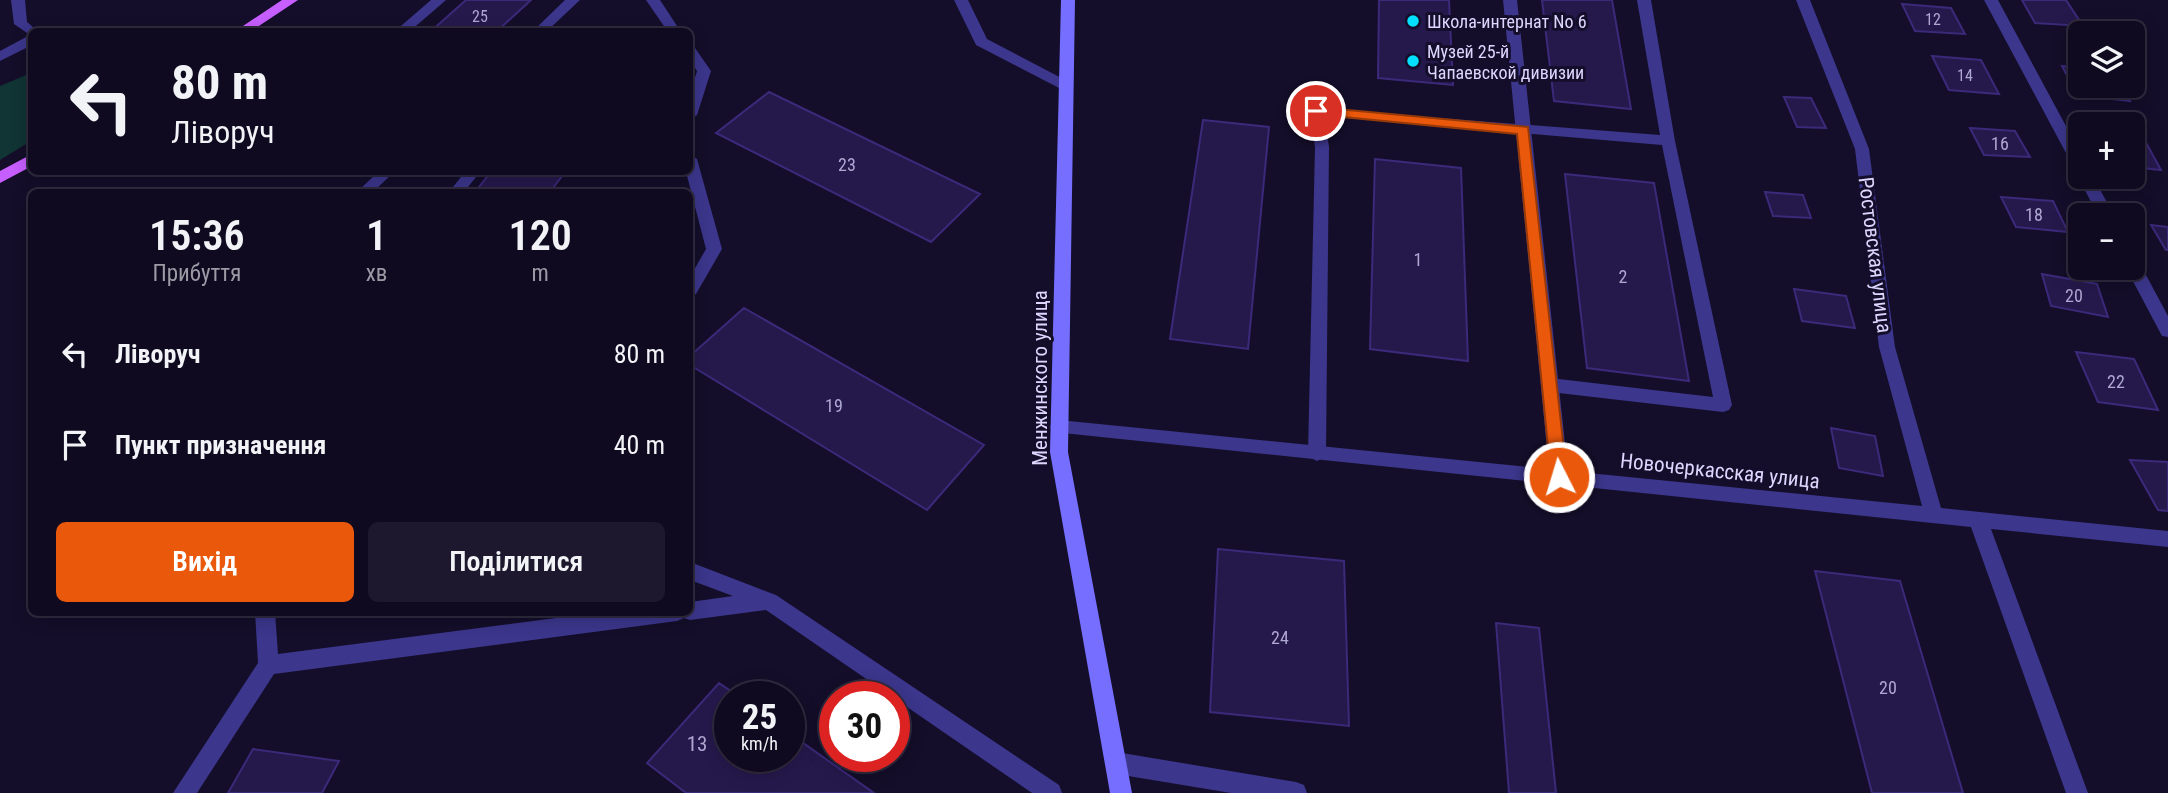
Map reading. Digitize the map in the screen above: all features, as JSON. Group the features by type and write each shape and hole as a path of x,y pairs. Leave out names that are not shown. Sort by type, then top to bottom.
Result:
{"main road":[{"path":"246,28 291,0"},
{"path":"0,178 28,161"}],"street":[{"path":"18,0 21,24 28,29"},
{"path":"405,28 439,0"},
{"path":"542,28 573,0"},
{"path":"653,0 673,28"},
{"path":"961,0 981,43 1066,86"},
{"name":"Менжинского улица","path":"1068,0 1059,452 1121,793"},
{"path":"1510,0 1559,477"},
{"path":"1550,385 1723,405 1668,141 1644,0"},
{"name":"Ростовская улица","path":"1803,0 1861,149 1887,347 1934,515"},
{"path":"1991,0 2068,144"},
{"path":"0,57 28,42"},
{"path":"693,59 704,71 693,106"},
{"path":"1317,453 1322,147 1316,111 1668,141"},
{"path":"693,170 714,249 693,285"},
{"path":"367,189 384,175"},
{"path":"459,189 470,175"},
{"path":"2141,280 2168,331"},
{"name":"Новочеркасская улица","path":"1059,427 2168,539"},
{"path":"1978,520 2077,793"},
{"path":"693,573 769,601 1051,793"},
{"path":"693,611 769,601"},
{"path":"184,793 268,665 265,616"},
{"path":"268,665 646,616"},
{"path":"1116,763 1296,793"}],"green space":[{"path":"28,74 28,143 0,160 0,86"}],"building":[{"path":"466,0 531,0 500,28 434,28"},
{"path":"1379,0 1449,0 1453,85 1378,78"},
{"path":"1542,0 1612,0 1631,109 1554,101"},
{"path":"2022,0 2066,0 2080,21 2068,21 2068,25 2035,23"},
{"path":"1902,4 1951,8 1965,34 1915,31"},
{"path":"1932,56 1981,60 1999,94 1949,90"},
{"path":"2062,66 2068,67 2068,78"},
{"path":"769,92 980,194 931,242 716,133"},
{"path":"1784,97 1811,98 1826,128 1797,127"},
{"path":"2104,98 2128,98 2130,101"},
{"path":"1203,120 1269,127 1248,349 1170,339"},
{"path":"1970,128 2015,131 2030,157 1984,155"},
{"path":"2145,141 2161,170 2145,168"},
{"path":"1375,159 1461,168 1468,361 1370,349"},
{"path":"1565,174 1654,183 1689,381 1587,368"},
{"path":"489,175 563,175 552,189 477,189"},
{"path":"1765,192 1803,195 1811,218 1773,216"},
{"path":"2001,197 2053,201 2068,232 2016,227"},
{"path":"2151,225 2168,227 2168,250 2166,250"},
{"path":"2042,274 2097,284 2108,317 2051,306"},
{"path":"1794,289 1846,296 1855,328 1802,321"},
{"path":"744,308 984,445 927,510 693,367 693,353"},
{"path":"2076,352 2134,359 2158,410 2098,402"},
{"path":"1831,428 1875,436 1883,476 1839,468"},
{"path":"2130,460 2168,462 2168,511 2158,510"},
{"path":"1218,549 1344,561 1349,726 1210,712"},
{"path":"1815,571 1900,581 1963,793 1872,793"},
{"path":"1496,623 1539,628 1556,793 1509,793"},
{"path":"714,689 714,772 805,772 805,744 819,754 819,772 844,772 874,793 686,793 647,763"},
{"path":"253,749 339,761 322,793 228,793"}],"place":[{"name":"Школа-интернат No 6","path":"1413,21"},
{"name":"Музей 25-й Чапаевской дивизии","path":"1413,61"}],"route":[{"path":"1316,111 1524,130 1559,477"}]}
